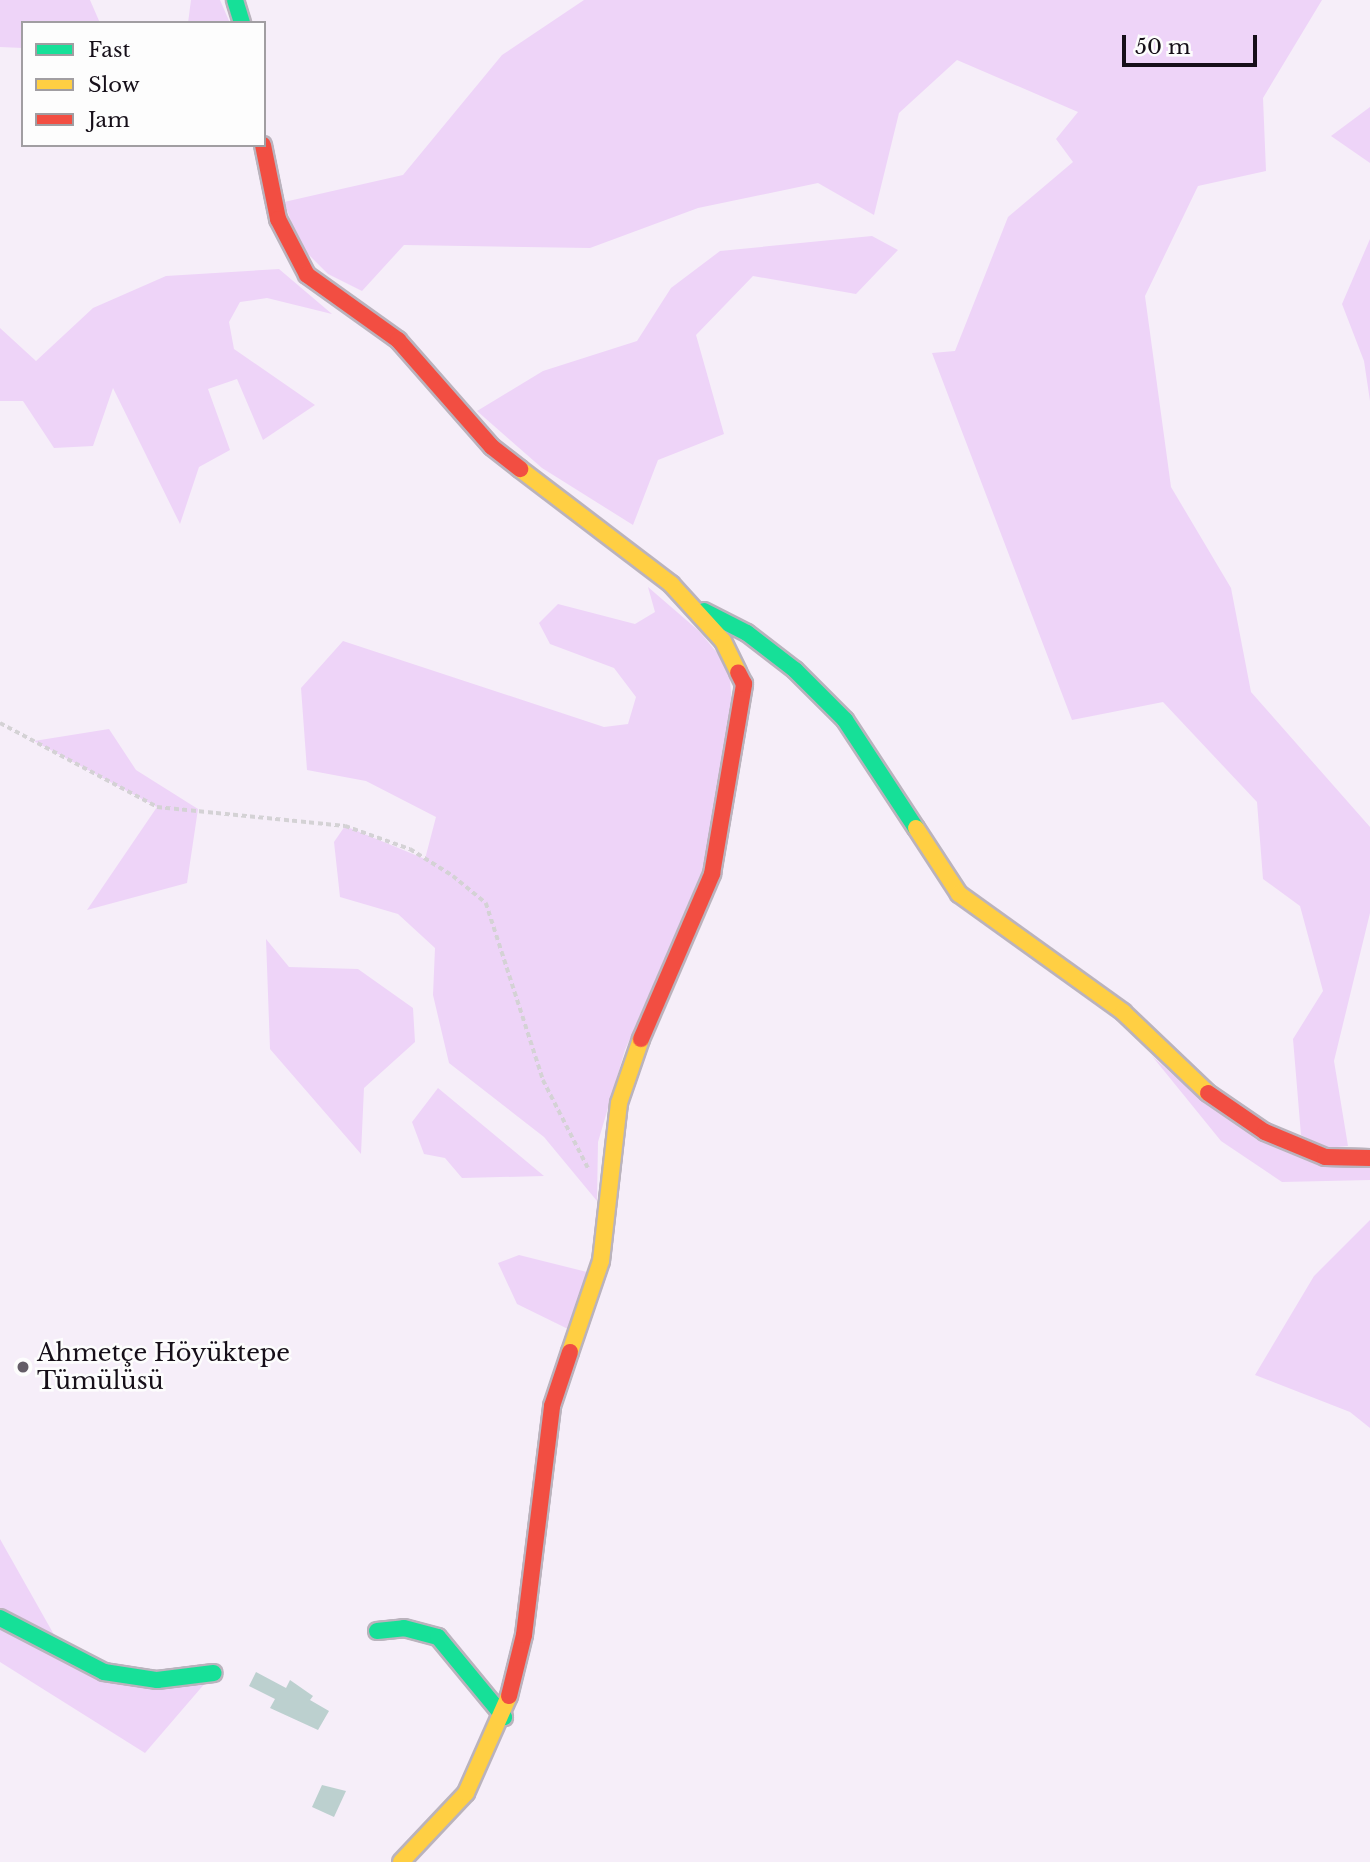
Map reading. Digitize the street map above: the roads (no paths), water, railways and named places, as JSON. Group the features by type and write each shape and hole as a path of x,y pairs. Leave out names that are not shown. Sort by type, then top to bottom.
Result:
{"street":[{"path":"235,0 241,21"},
{"path":"263,147 278,219 307,275 398,340 492,447 642,558 692,605 738,667 745,706 712,874 652,1006 620,1103 594,1290 552,1406 524,1635 504,1717 466,1793 401,1862"},
{"path":"692,605 747,633 845,720 959,894 995,924 1123,1012 1205,1091 1265,1132 1325,1157 1370,1158"},
{"path":"0,1618 104,1672 157,1680 214,1673"},
{"path":"377,1631 404,1628 438,1637 504,1717"}],"place":[{"name":"Ahmetçe Höyüktepe Tümülüsü","path":"23,1367"}]}
